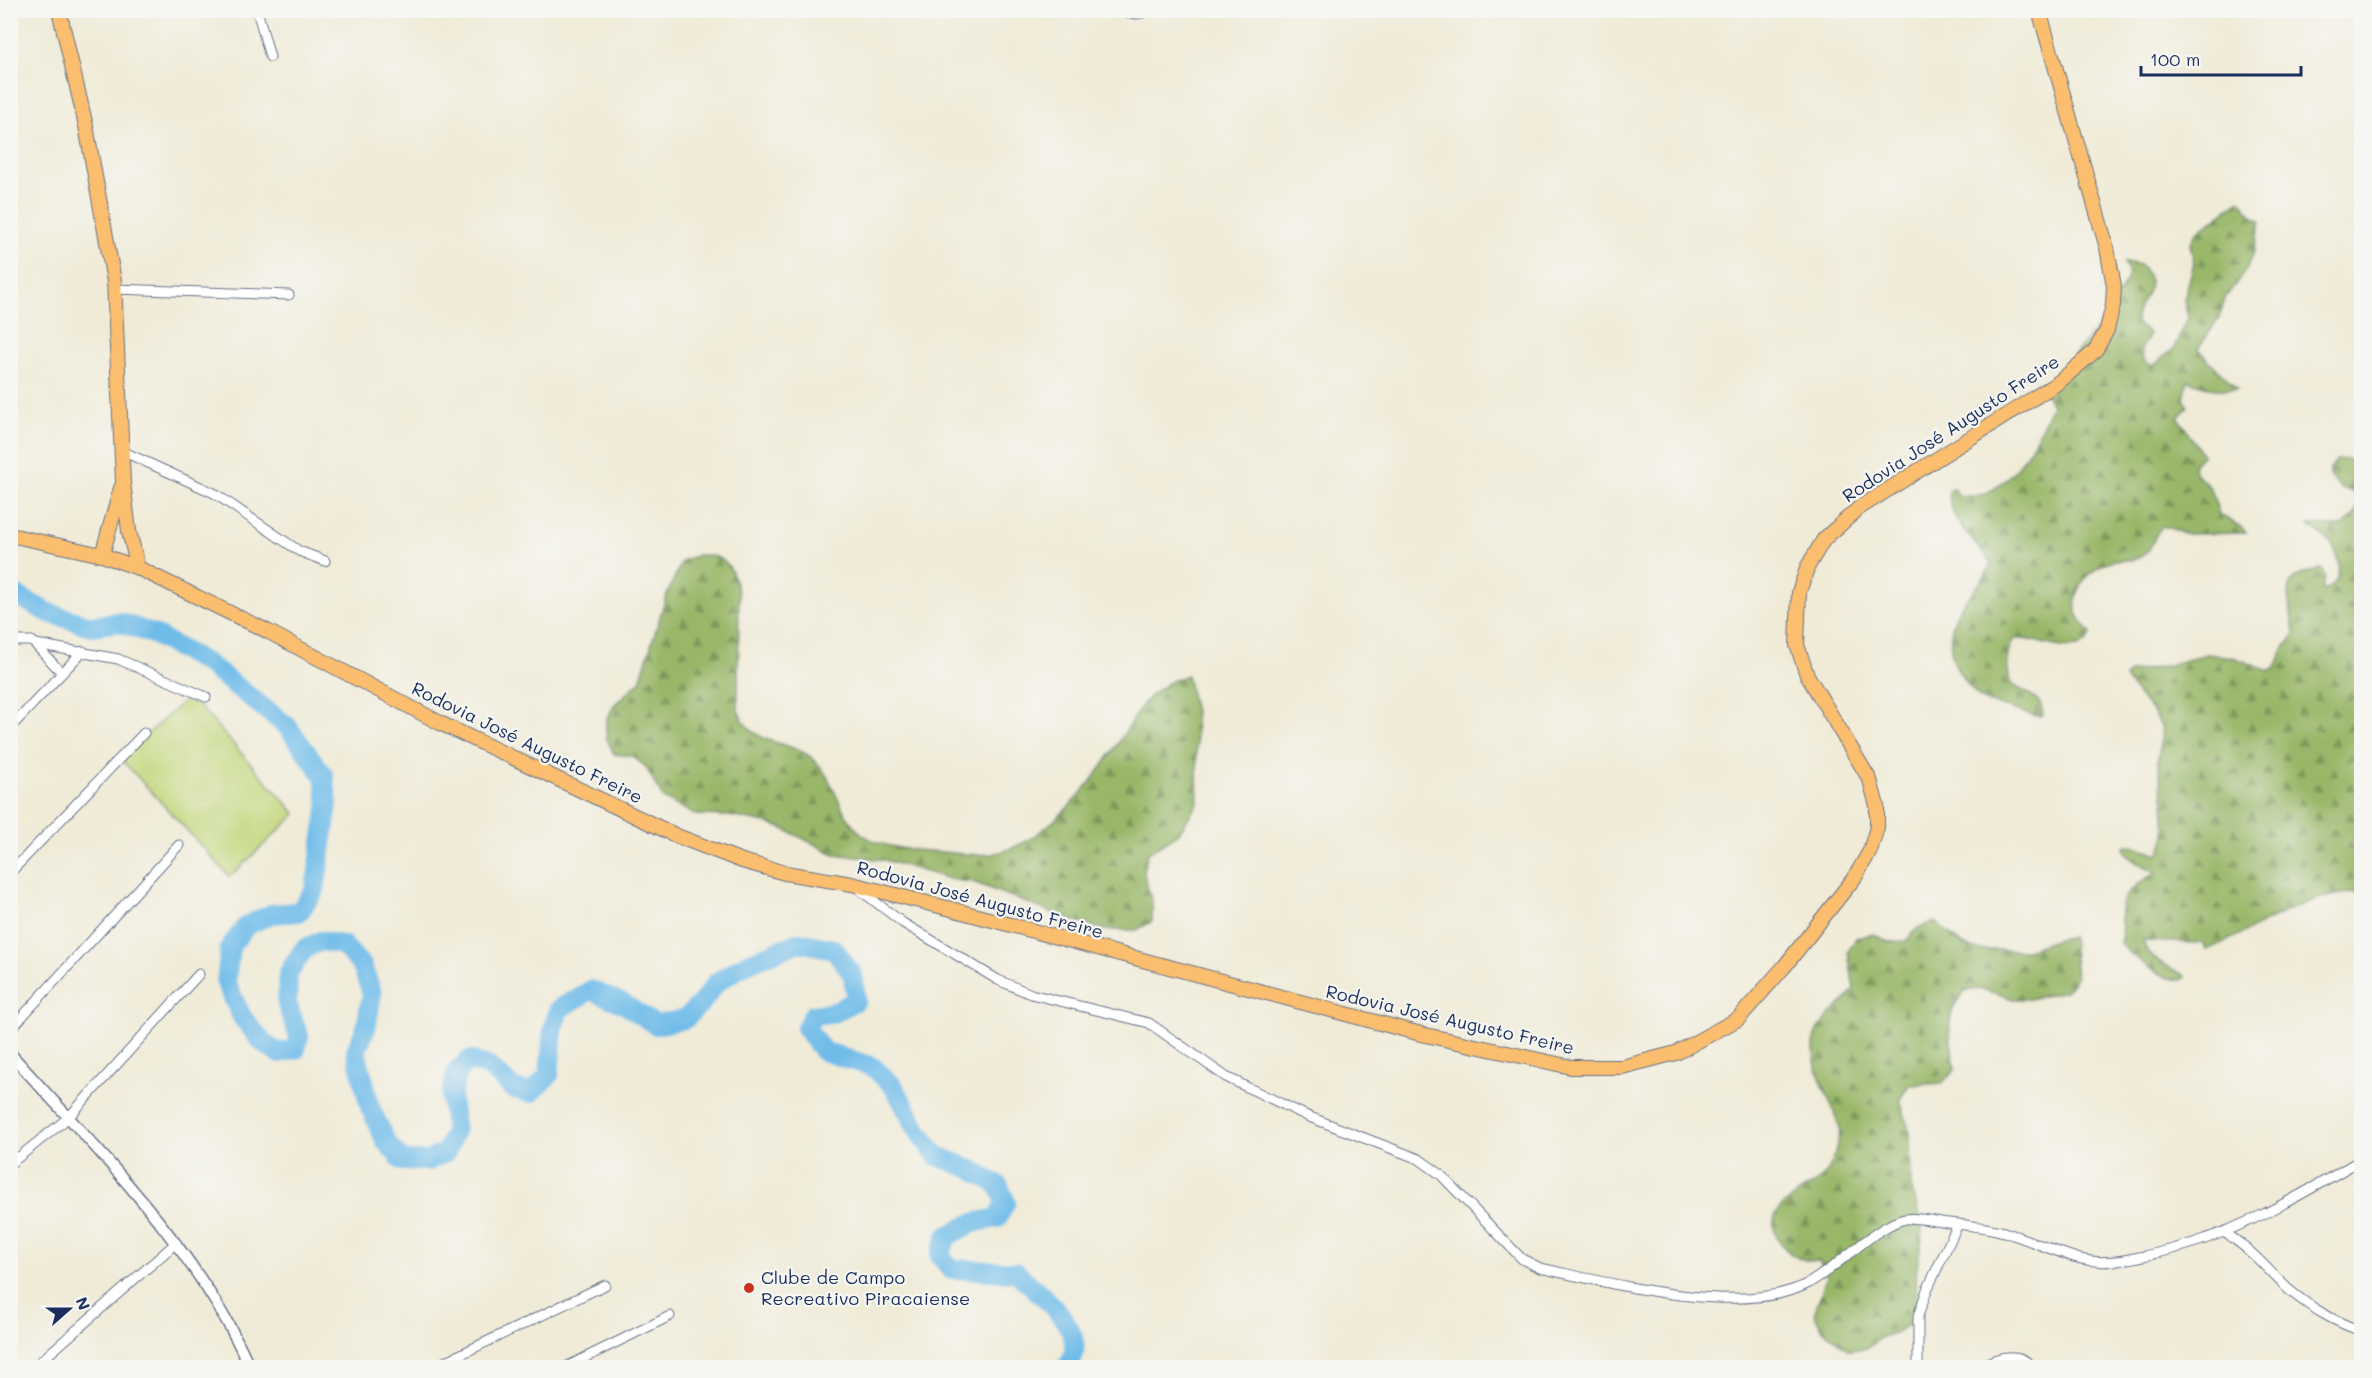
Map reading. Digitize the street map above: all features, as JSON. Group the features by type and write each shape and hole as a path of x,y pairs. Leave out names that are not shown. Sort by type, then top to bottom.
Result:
{"main road":[{"path":"59,10 86,126 114,289 123,482 129,531 138,568"},
{"name":"Rodovia José Augusto Freire","path":"10,535 102,555 138,568 267,631 442,724 677,836 785,873 852,884 1272,997 1421,1034 1571,1067 1622,1067 1650,1061 1676,1053 1738,1019 1784,967 1855,877 1870,851 1877,827 1877,806 1870,780 1807,675 1797,645 1799,592 1808,566 1824,539 1859,508 2059,382 2095,351 2107,330 2113,305 2114,286 2107,248 2039,10"},
{"path":"102,555 123,482"}],"street":[{"path":"257,10 270,57"},
{"path":"1099,10 1138,14 1155,10"},
{"path":"114,289 289,295"},
{"path":"122,451 214,493 299,551 325,561"},
{"path":"10,641 28,640 36,644 118,659 206,697"},
{"path":"36,644 62,673"},
{"path":"10,728 83,651"},
{"path":"10,873 144,733"},
{"path":"10,1030 179,845"},
{"path":"852,884 903,923 998,980 1031,994 1149,1023 1226,1077 1307,1116 1419,1159 1440,1174 1522,1259 1540,1268 1662,1293 1719,1298 1774,1293 1798,1288 1824,1275 1872,1236 1905,1219 1958,1224 2004,1232 2080,1258 2108,1262 2190,1246 2225,1233 2276,1209 2361,1159"},
{"path":"10,1164 68,1118 199,974"},
{"path":"10,1053 176,1243 216,1301 250,1368"},
{"path":"1918,1368 1918,1317 1927,1290 1958,1224"},
{"path":"2225,1233 2252,1251 2289,1289 2308,1303 2361,1331"},
{"path":"33,1368 176,1243"},
{"path":"432,1368 604,1285"},
{"path":"564,1368 670,1316"},
{"path":"1977,1368 1994,1358 2004,1356 2026,1361 2034,1368"}],"green space":[{"path":"2240,200 2254,217 2261,221 2253,255 2245,271 2225,298 2219,318 2198,349 2237,389 2214,389 2188,381 2184,398 2188,407 2178,417 2203,455 2194,464 2195,472 2211,489 2219,514 2241,527 2246,533 2187,534 2163,526 2142,556 2103,564 2083,582 2076,599 2078,615 2091,634 2085,643 2067,648 2014,639 2009,649 2010,682 2039,702 2043,716 2026,714 1985,701 1975,693 1956,667 1951,649 1951,631 1957,613 1984,577 1991,563 1958,522 1950,503 1949,491 1953,488 1958,495 1975,496 1990,491 2004,481 2017,467 2038,435 2052,405 2045,393 2047,388 2104,319 2127,280 2128,272 2124,262 2141,265 2150,281 2137,315 2139,326 2150,334 2141,350 2143,359 2148,364 2154,365 2174,348 2188,318 2184,300 2194,263 2190,244 2196,233"},
{"path":"2348,459 2362,477 2361,893 2340,894 2300,905 2206,950 2203,943 2143,941 2154,957 2184,975 2185,979 2169,978 2141,962 2120,943 2121,910 2125,897 2156,872 2133,860 2125,852 2124,847 2132,845 2159,854 2165,835 2158,762 2162,730 2154,714 2125,677 2131,672 2169,665 2207,654 2233,657 2269,671 2276,668 2282,652 2294,635 2288,591 2290,584 2296,577 2322,569 2325,577 2322,589 2325,590 2334,583 2338,576 2338,562 2331,543 2309,525 2343,526 2356,511 2359,503 2358,493 2342,489 2329,476 2329,470 2337,460"},
{"path":"698,555 709,555 723,560 728,565 737,586 739,596 738,711 745,724 764,738 803,752 812,758 825,773 848,819 855,827 870,839 890,846 983,855 1014,847 1032,837 1050,824 1081,793 1108,759 1145,702 1162,687 1187,675 1195,712 1198,802 1179,833 1148,853 1143,870 1152,903 1152,921 1137,930 1104,930 1071,920 973,882 954,880 885,860 834,854 782,828 730,816 695,815 663,798 646,767 632,756 614,754 606,737 606,721 614,705 640,681 667,594 682,561"},
{"path":"190,696 296,814 230,877 120,758"},
{"path":"1935,922 1963,945 1978,950 2027,950 2061,938 2072,937 2076,978 2065,991 2029,999 2013,999 1982,989 1966,990 1958,1000 1950,1018 1950,1037 1955,1070 1943,1083 1909,1085 1900,1099 1910,1133 1911,1187 1922,1222 1922,1238 1916,1273 1917,1305 1912,1321 1897,1332 1880,1338 1868,1348 1849,1350 1823,1330 1814,1314 1827,1276 1819,1261 1799,1258 1787,1250 1775,1233 1774,1221 1785,1203 1824,1175 1835,1155 1840,1128 1818,1071 1814,1048 1815,1037 1820,1027 1854,990 1848,952 1856,938 1874,934 1888,942 1906,941 1918,928"}],"waterway":[{"path":"10,592 49,613 91,626 119,622 153,634 206,663 287,726 324,776 328,804 315,890 299,912 271,914 246,926 230,947 226,983 242,1017 263,1043 279,1053 296,1049 299,1036 287,1004 288,974 304,949 321,941 343,945 362,966 372,993 366,1028 356,1051 370,1107 386,1142 403,1161 428,1161 446,1152 455,1131 451,1097 457,1071 470,1060 489,1067 514,1089 531,1093 549,1075 553,1029 559,1009 591,990 624,1004 656,1025 685,1019 717,982 746,964 799,942 834,949 853,975 856,1000 836,1012 813,1015 806,1028 823,1051 873,1067 894,1087 920,1134 937,1156 971,1169 998,1185 1006,1202 997,1218 973,1223 947,1236 940,1256 951,1269 1016,1272 1061,1315 1069,1328 1074,1342 1073,1355 1066,1368"}],"place":[{"name":"Clube de Campo Recreativo Piracaiense","path":"749,1288"}]}
